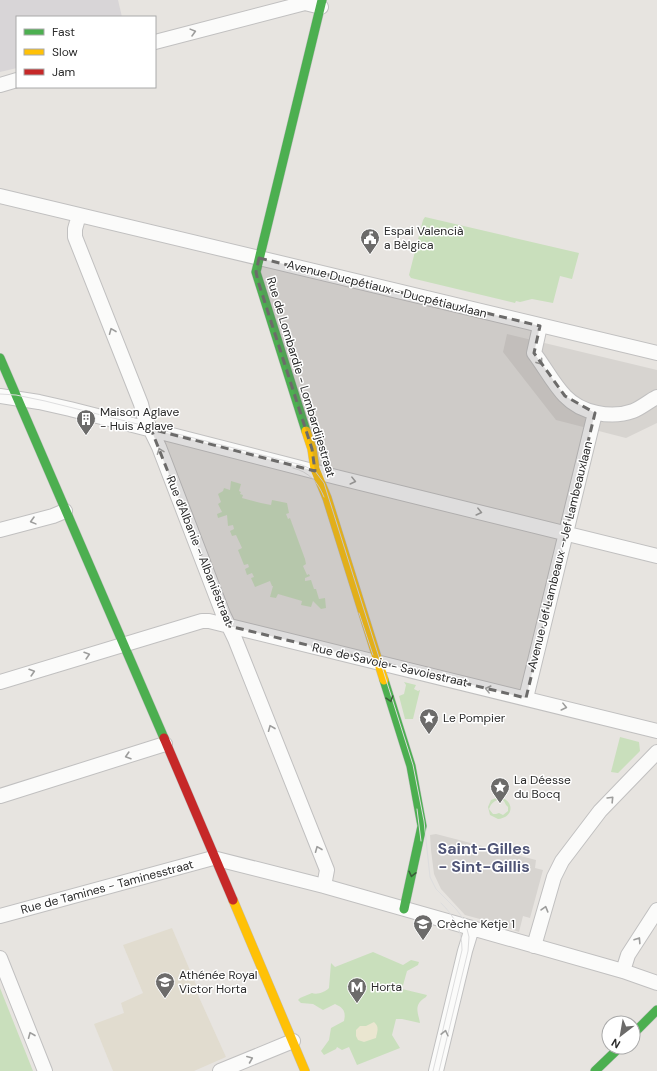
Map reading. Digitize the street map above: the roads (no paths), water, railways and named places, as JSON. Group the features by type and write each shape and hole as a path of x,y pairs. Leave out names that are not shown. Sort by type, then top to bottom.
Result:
{"street":[{"path":"156,42 304,2 321,3"},
{"name":"Rue de Lombardie - Lombardijestraat","path":"321,3 256,272 312,449 312,458 315,471 327,498 411,766 422,826 404,909"},
{"path":"0,85 16,80"},
{"name":"Avenue Ducpétiaux - Ducpétiauxlaan","path":"0,196 657,354"},
{"name":"Rue d'Albanie - Albaniëstraat","path":"79,215 75,229 75,238 141,404 144,416 159,447 223,614 235,639 327,870 324,886"},
{"path":"540,326 534,354 565,396 578,405 595,413 616,414 633,410 657,397"},
{"path":"0,358 65,511 124,644 305,1071"},
{"path":"0,396 56,406 151,429 657,556"},
{"name":"Avenue Jef Lambeaux - Jef Lambeauxlaan","path":"526,698 595,413"},
{"path":"0,530 53,516 65,511"},
{"name":"Rue de Savoie - Savoiestraat","path":"0,682 202,621 209,621 657,731"},
{"path":"0,796 166,744"},
{"path":"534,946 554,877 562,861 600,811 657,752"},
{"path":"214,858 324,886 623,971 657,983"},
{"name":"Rue de Tamines - Taminesstraat","path":"0,916 214,858"},
{"path":"623,971 628,955 657,910"},
{"path":"436,1071 472,928"},
{"path":"0,958 45,1071"},
{"path":"641,1026 657,1010"},
{"path":"220,1071 293,1042"},
{"path":"595,1071 612,1055"}],"tram line":[{"path":"0,394 16,395 45,401 302,465 315,471 324,483 413,765 424,821 430,877 436,889 456,909 465,921 469,937 468,951 439,1071"},
{"path":"293,468 304,472 312,478 316,482 324,497"},
{"path":"359,613 373,655"},
{"path":"417,809 421,841"},
{"path":"433,1071 462,950 461,936 457,924 441,903"}],"place":[{"name":"Espai Valencià a Bèlgica","path":"370,255"},
{"name":"Maison Aglave - Huis Aglave","path":"86,436"},
{"name":"Le Pompier","path":"429,735"},
{"name":"La Déesse du Bocq","path":"500,804"},
{"name":"Crèche Ketje 1","path":"423,941"},
{"name":"Athénée Royal Victor Horta","path":"165,999"},
{"name":"Horta","path":"357,1004"}],"district":[{"name":"Saint-Gilles - Sint-Gillis","path":"484,857"}]}
